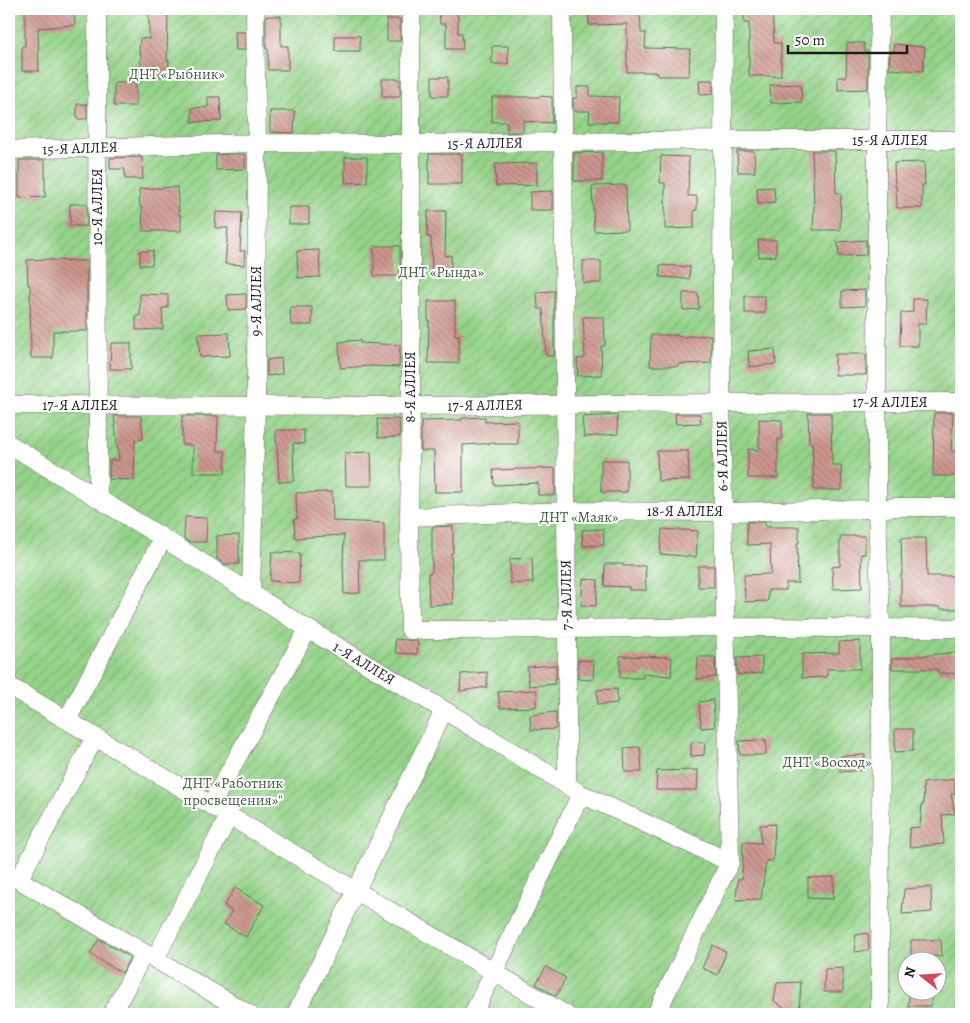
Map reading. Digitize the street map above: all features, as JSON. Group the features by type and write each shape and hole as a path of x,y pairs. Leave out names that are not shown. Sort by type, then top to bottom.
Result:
{"street":[{"name":"10-Я АЛЛЕЯ","path":"97,9 98,498"},
{"name":"9-Я АЛЛЕЯ","path":"251,593 256,405 257,144 255,9"},
{"name":"8-Я АЛЛЕЯ","path":"411,9 410,630 567,630"},
{"name":"7-Я АЛЛЕЯ","path":"562,9 565,511 567,630 574,789"},
{"name":"6-Я АЛЛЕЯ","path":"724,9 721,403 730,862"},
{"path":"880,9 877,140 876,509 881,629 880,1014"},
{"name":"15-Я АЛЛЕЯ","path":"9,150 257,144 961,140"},
{"name":"17-Я АЛЛЕЯ","path":"9,405 410,406 961,402"},
{"name":"1-Я АЛЛЕЯ","path":"9,444 308,629 574,789 730,862"},
{"name":"18-Я АЛЛЕЯ","path":"409,516 565,511 723,512 961,507"},
{"path":"67,720 162,538"},
{"path":"567,630 961,628"},
{"path":"211,805 308,629"},
{"path":"9,686 565,1014"},
{"path":"296,1014 444,710"},
{"path":"95,737 14,877 249,1014"},
{"path":"473,1014 494,972 574,789"},
{"path":"112,1014 149,956 229,816"},
{"path":"656,1014 730,862"}],"green space":[{"path":"9,9 961,9 961,1014 9,1014"}],"building":[{"path":"25,9 74,9 75,25 38,28 39,71 22,71 22,46 25,46"},
{"path":"588,9 640,9 641,33 646,33 645,48 690,49 689,76 657,76 657,72 627,72 627,24 589,25"},
{"path":"744,9 772,9 774,43 781,43 781,76 749,76 749,23 744,23"},
{"path":"439,10 458,10 458,33 462,33 463,49 446,49 446,24 440,24"},
{"path":"149,14 168,14 168,76 141,75 140,38 149,39"},
{"path":"266,16 281,16 281,46 288,46 288,70 268,70"},
{"path":"387,19 400,19 400,41 387,41"},
{"path":"235,32 245,32 245,50 236,50"},
{"path":"335,36 360,36 360,51 335,51"},
{"path":"847,43 864,43 864,51 868,51 868,89 838,90 838,77 846,77"},
{"path":"894,44 925,47 923,71 889,69 890,52 894,52"},
{"path":"492,46 508,46 508,64 492,64"},
{"path":"432,77 448,77 448,96 432,96"},
{"path":"382,79 400,79 400,97 382,97"},
{"path":"699,80 713,80 713,94 700,95"},
{"path":"114,83 136,83 136,106 114,106"},
{"path":"801,84 802,102 771,103 770,85"},
{"path":"577,87 590,87 590,96 619,97 618,122 589,122 590,111 573,111 573,98 577,98"},
{"path":"208,97 220,97 221,121 192,122 192,108 208,107"},
{"path":"492,97 552,97 552,123 523,121 523,132 507,132 507,122 492,122"},
{"path":"77,104 87,104 87,119 77,119"},
{"path":"270,111 295,111 294,133 270,132"},
{"path":"737,151 754,151 755,172 738,172"},
{"path":"812,151 835,151 836,193 841,193 840,230 813,230"},
{"path":"602,152 602,181 574,181 574,153"},
{"path":"245,154 245,169 216,170 216,155"},
{"path":"429,154 462,154 462,184 429,184"},
{"path":"661,156 689,157 688,196 697,196 697,210 694,210 694,228 665,229 665,183 660,183"},
{"path":"142,157 143,179 125,179 125,169 110,169 110,158"},
{"path":"345,157 367,157 367,182 345,183"},
{"path":"19,160 45,160 45,197 19,198"},
{"path":"924,162 925,185 922,185 922,208 897,208 894,163"},
{"path":"537,163 537,185 496,186 495,164"},
{"path":"626,185 627,230 594,231 592,186"},
{"path":"177,187 181,231 143,231 139,189"},
{"path":"774,187 775,202 758,204 757,188"},
{"path":"553,191 553,210 530,210 530,192"},
{"path":"70,204 87,204 87,226 70,226"},
{"path":"289,207 309,207 309,224 289,224"},
{"path":"428,211 446,211 445,256 451,255 451,275 432,276 431,237 427,237"},
{"path":"216,212 242,213 240,251 245,251 244,265 225,264 228,228 215,228"},
{"path":"758,240 776,240 776,256 759,257"},
{"path":"866,240 866,255 839,256 838,242"},
{"path":"374,246 400,246 400,276 374,276"},
{"path":"319,250 320,277 298,278 297,251"},
{"path":"140,251 153,251 152,265 140,265"},
{"path":"27,260 87,261 87,331 53,331 53,358 31,358 30,285 28,285"},
{"path":"583,261 601,261 601,283 583,283"},
{"path":"660,265 690,267 689,279 660,277"},
{"path":"865,290 865,306 842,307 842,291"},
{"path":"554,291 554,356 546,356 543,309 538,309 537,292"},
{"path":"683,293 698,293 699,309 683,310"},
{"path":"140,294 168,295 168,308 162,308 163,329 136,330 136,316 140,316"},
{"path":"246,294 246,309 228,310 227,295"},
{"path":"745,296 765,296 765,313 745,313"},
{"path":"913,299 927,299 926,324 918,324 918,346 900,346 901,313 913,312"},
{"path":"428,301 455,301 455,335 459,335 459,363 428,363"},
{"path":"290,307 312,307 312,325 291,325"},
{"path":"583,317 604,317 605,346 601,346 602,375 578,376 577,359 585,358"},
{"path":"229,333 230,356 200,357 198,334"},
{"path":"651,335 678,335 678,337 711,335 711,363 650,366"},
{"path":"360,340 360,343 400,345 399,367 340,368 339,342"},
{"path":"111,343 131,343 131,369 110,369"},
{"path":"775,349 776,364 749,367 748,351"},
{"path":"835,354 866,354 866,375 835,375"},
{"path":"281,358 282,374 267,376 267,360"},
{"path":"808,413 831,413 832,465 841,465 842,490 814,490 812,443 809,443"},
{"path":"934,413 953,413 951,451 961,451 960,476 933,476"},
{"path":"675,414 700,414 701,423 676,424"},
{"path":"617,415 618,434 584,437 582,417"},
{"path":"114,416 141,416 143,439 135,440 134,480 109,479 110,460 119,460"},
{"path":"182,416 218,416 217,451 225,451 225,473 193,473 193,445 182,445"},
{"path":"485,417 485,422 518,421 518,444 463,445 463,492 435,492 434,451 421,451 421,421 462,420 462,418"},
{"path":"377,419 399,419 400,437 378,438"},
{"path":"759,419 782,420 782,439 778,439 778,478 748,478 748,449 759,450"},
{"path":"276,430 304,430 304,444 293,443 294,481 279,482"},
{"path":"657,451 688,451 689,480 658,481"},
{"path":"371,452 372,486 346,486 345,453"},
{"path":"601,460 627,460 627,492 601,492"},
{"path":"555,468 555,495 538,495 538,483 494,485 493,470"},
{"path":"332,492 333,521 384,523 384,560 359,560 360,593 344,594 344,535 295,538 294,519 297,519 296,493"},
{"path":"185,517 207,518 206,542 189,542 184,539"},
{"path":"747,522 765,522 765,527 799,527 799,543 797,543 798,583 786,583 786,590 768,590 768,601 745,602 744,575 771,574 770,544 747,545"},
{"path":"453,526 453,553 451,553 453,604 429,605 428,573 432,573 432,527"},
{"path":"603,529 604,545 583,546 582,530"},
{"path":"662,529 698,531 696,557 660,554"},
{"path":"239,535 239,564 224,564 217,559 217,536"},
{"path":"840,536 865,536 865,554 861,554 862,588 833,589 832,567 840,566"},
{"path":"901,538 926,538 927,576 961,576 961,609 901,607"},
{"path":"272,552 300,553 299,583 270,581"},
{"path":"532,558 533,583 510,583 510,559"},
{"path":"605,564 645,566 646,590 629,590 629,587 604,586"},
{"path":"698,566 714,566 714,587 698,587"},
{"path":"583,579 598,580 596,606 581,605"},
{"path":"395,639 418,641 417,654 396,653"},
{"path":"860,641 860,669 827,669 827,677 802,678 802,654 839,653 839,642"},
{"path":"961,653 961,674 938,673 938,669 892,669 892,659"},
{"path":"620,656 672,657 671,676 643,674 643,678 620,678"},
{"path":"698,657 715,657 716,677 697,679"},
{"path":"762,657 762,673 737,675 737,658"},
{"path":"578,660 594,661 593,680 578,679"},
{"path":"556,665 555,684 529,686 527,667"},
{"path":"487,672 487,687 460,691 461,674"},
{"path":"617,689 617,703 598,705 597,690"},
{"path":"537,690 536,707 500,708 498,692"},
{"path":"713,700 715,727 701,728 699,702"},
{"path":"556,712 556,729 531,730 530,715"},
{"path":"895,729 913,729 913,751 895,752"},
{"path":"766,740 766,755 740,755 739,741"},
{"path":"691,742 705,743 704,755 691,756"},
{"path":"640,747 642,772 625,772 624,748"},
{"path":"865,755 864,770 840,772 841,756"},
{"path":"698,770 697,790 656,790 657,771"},
{"path":"955,779 955,794 951,794 955,814 942,815 944,844 910,847 909,828 920,827 922,804 924,804 923,783"},
{"path":"775,824 773,861 766,861 761,899 736,900 738,879 742,879 743,842 761,843 760,825"},
{"path":"834,877 833,899 808,898 808,878"},
{"path":"931,887 932,912 902,914 904,889"},
{"path":"235,888 264,905 246,937 224,924 232,911 224,906"},
{"path":"868,933 869,950 854,952 856,935"},
{"path":"99,939 130,957 122,973 90,954"},
{"path":"911,940 941,940 942,950 911,950"},
{"path":"713,945 726,952 718,975 702,968"},
{"path":"546,967 566,978 556,996 536,984"},
{"path":"843,968 843,992 824,992 825,969"},
{"path":"801,982 799,1013 784,1013 783,1007 774,1001 777,983"},
{"path":"909,1000 931,1000 931,1006 908,1006"}],"park label":[{"name":"ДНТ «Рыбник»","path":"177,74"},
{"name":"ДНТ «Рында»","path":"441,272"},
{"name":"ДНТ «Маяк»","path":"579,517"},
{"name":"ДНТ «Восход»","path":"827,762"},
{"name":"ДНТ «Работник просвещения»\"","path":"233,792"}]}
